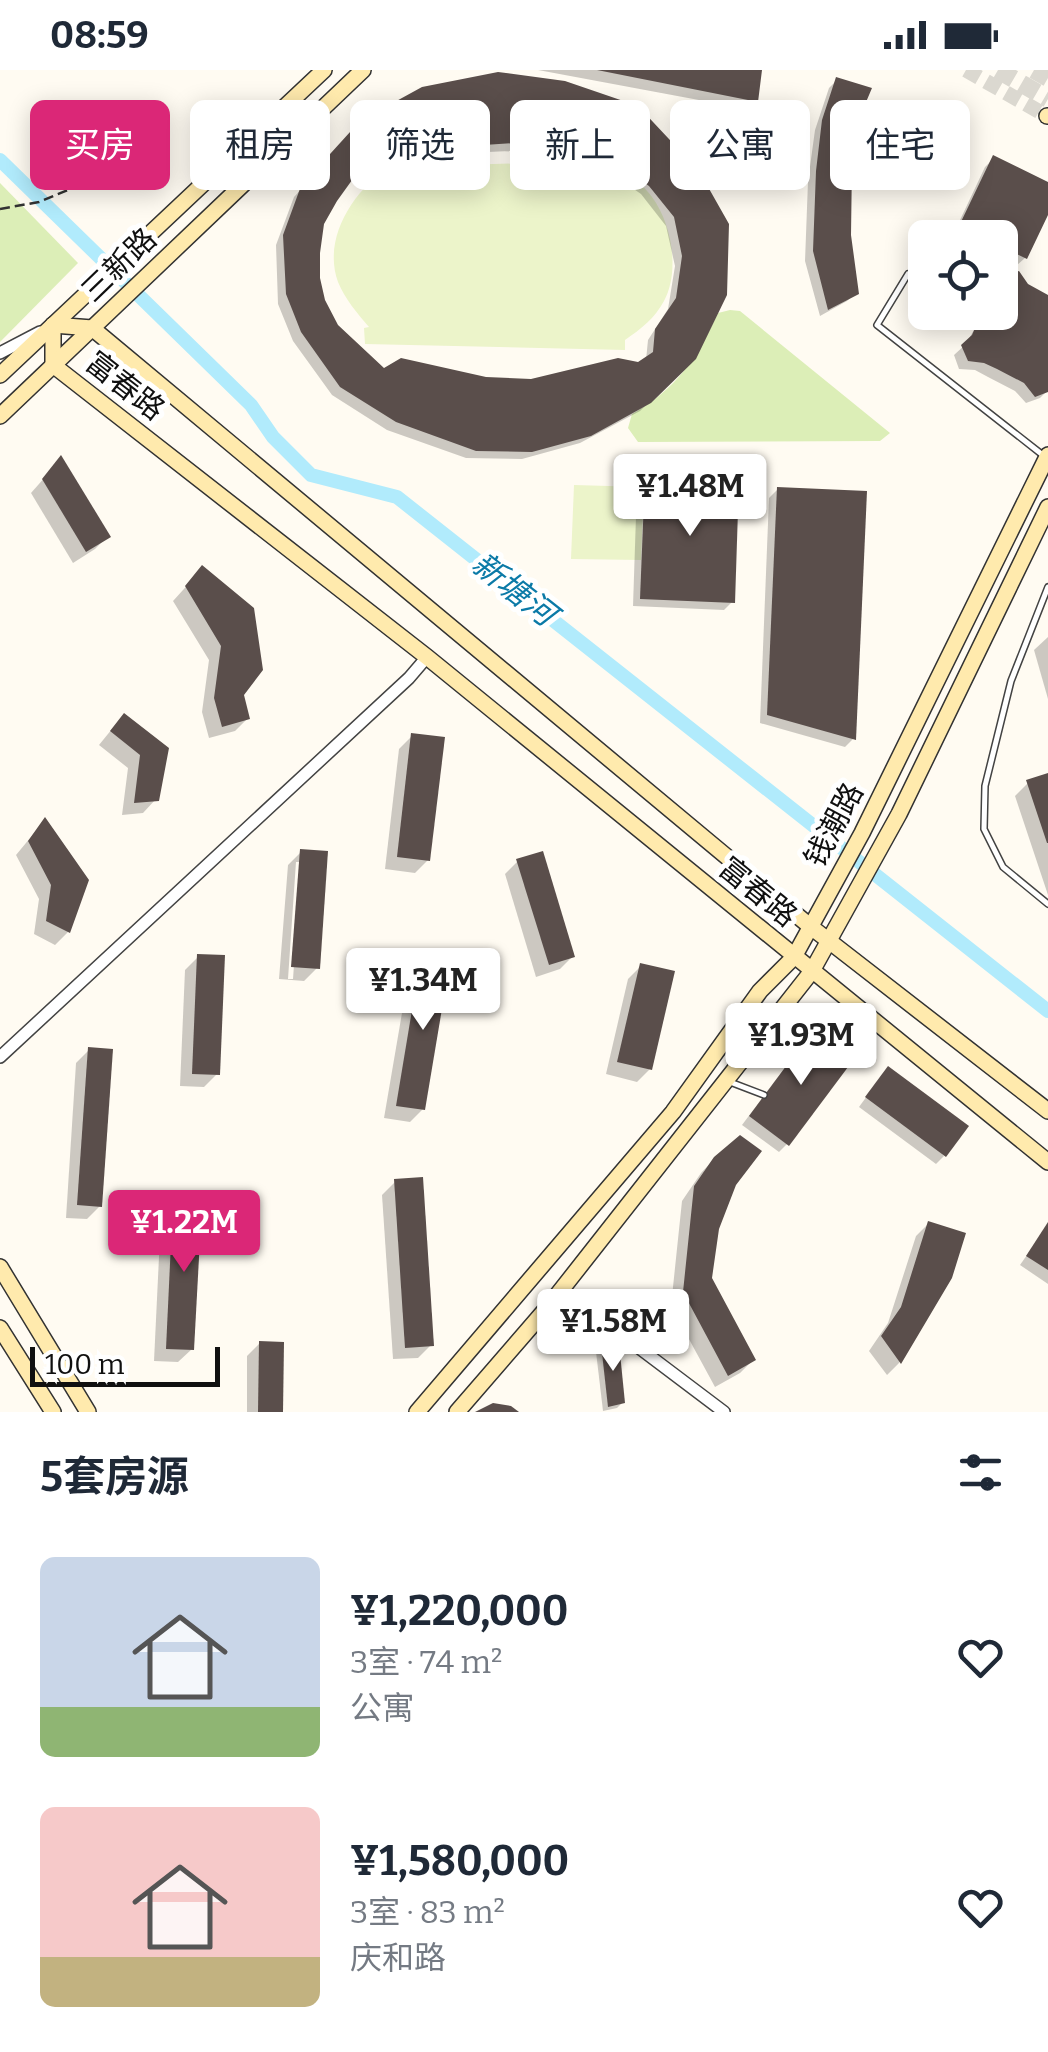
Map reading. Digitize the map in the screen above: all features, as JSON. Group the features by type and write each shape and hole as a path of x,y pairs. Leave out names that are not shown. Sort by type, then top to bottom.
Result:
{"main road":[{"name":"三新路","path":"0,375 324,70"},
{"name":"三新路","path":"0,416 363,70"},
{"name":"富春路","path":"1048,1111 811,927 92,328 53,325 54,365 426,657 1048,1162"},
{"name":"钱潮路","path":"416,1412 673,1112 760,991 794,957 862,833 1047,457"},
{"name":"钱潮路","path":"457,1412 562,1289 812,971 881,847 1043,531 1048,507"},
{"path":"0,1267 88,1412"},
{"path":"0,1328 54,1412"}],"street":[{"name":"三新路","path":"0,353 53,325"},
{"path":"0,1056 409,678 426,657"},
{"path":"562,1289 724,1412"}],"lane":[{"path":"908,274 877,325 1047,457"},
{"path":"1048,587 1010,681 985,786 984,829 1004,866 1048,904"},
{"path":"848,1054 873,1021"},
{"path":"727,1082 764,1095"}],"path":[{"path":"0,209 12,209 66,190"}],"green space":[{"path":"490,164 510,164 510,190 647,191 665,220 672,248 672,276 664,301 647,323 625,340 625,350 365,344 364,328 369,327 348,300 334,265 338,232 353,202 362,190 490,190"},
{"path":"0,183 78,263 0,342"},
{"path":"740,311 890,433 880,441 638,442 628,428 632,414 673,383 702,344 718,313"},
{"path":"574,485 644,487 641,560 571,559"}],"building":[{"path":"597,70 762,70 758,100"},
{"path":"498,72 565,81 620,100 510,100 510,143 490,145 490,100 398,100 422,87"},
{"path":"836,77 872,88 867,100 830,100 830,190 852,190 851,235 859,294 828,310 813,251 822,120"},
{"path":"650,119 670,140 670,190 710,190 729,224 727,295 696,359 651,403 591,436 532,452 476,451 396,422 340,387 301,332 286,294 283,235 300,190 330,190 330,154 350,132 350,183 324,224 320,278 325,300 338,325 384,368 401,358 486,377 531,379 618,358 638,362 653,352 655,329 676,298 682,256 674,217 650,187"},
{"path":"993,155 1048,182 1048,215 1027,259 1018,255 1018,220 962,220"},
{"path":"1018,271 1028,284 1048,295 1048,392 1035,397 1024,383 984,363 968,361 961,345 974,330 1018,330"},
{"path":"61,455 111,537 86,552 42,479"},
{"path":"645,475 739,479 735,603 640,599"},
{"path":"777,487 867,491 856,740 767,715"},
{"path":"202,565 254,608 263,670 244,695 250,719 222,727 214,698 221,646 185,586"},
{"path":"124,713 169,748 159,801 134,803 140,755 110,731"},
{"path":"411,733 445,737 430,861 397,857"},
{"path":"1048,773 1048,843 1047,843 1026,780"},
{"path":"45,817 89,880 70,933 46,921 51,885 28,841"},
{"path":"300,849 328,851 320,969 291,967"},
{"path":"543,851 575,957 549,965 516,859"},
{"path":"197,954 225,955 220,1075 192,1074"},
{"path":"421,956 450,961 425,1110 396,1106"},
{"path":"640,963 675,971 652,1070 617,1062"},
{"path":"826,1037 854,1059 789,1146 749,1116 804,1042"},
{"path":"88,1047 113,1049 102,1207 77,1205"},
{"path":"888,1066 969,1126 946,1157 865,1097"},
{"path":"740,1135 762,1151 736,1185 719,1229 712,1278 756,1360 728,1376 683,1292 694,1186 714,1157"},
{"path":"423,1177 434,1346 405,1348 394,1179"},
{"path":"173,1200 202,1202 194,1350 166,1349"},
{"path":"928,1221 966,1233 952,1278 901,1364 881,1336 901,1307"},
{"path":"1048,1222 1048,1270 1026,1256"},
{"path":"259,1341 284,1342 283,1412 258,1412"},
{"path":"619,1343 625,1403 608,1407 601,1344"},
{"path":"493,1403 511,1406 519,1412 475,1412"}],"waterway":[{"name":"新塘河","path":"0,160 251,405 273,437 311,475 397,497 1048,1011"}],"tunnel":[{"path":"966,70 1047,116"},
{"path":"998,70 1048,99"},
{"path":"1034,70 1048,78"}]}
